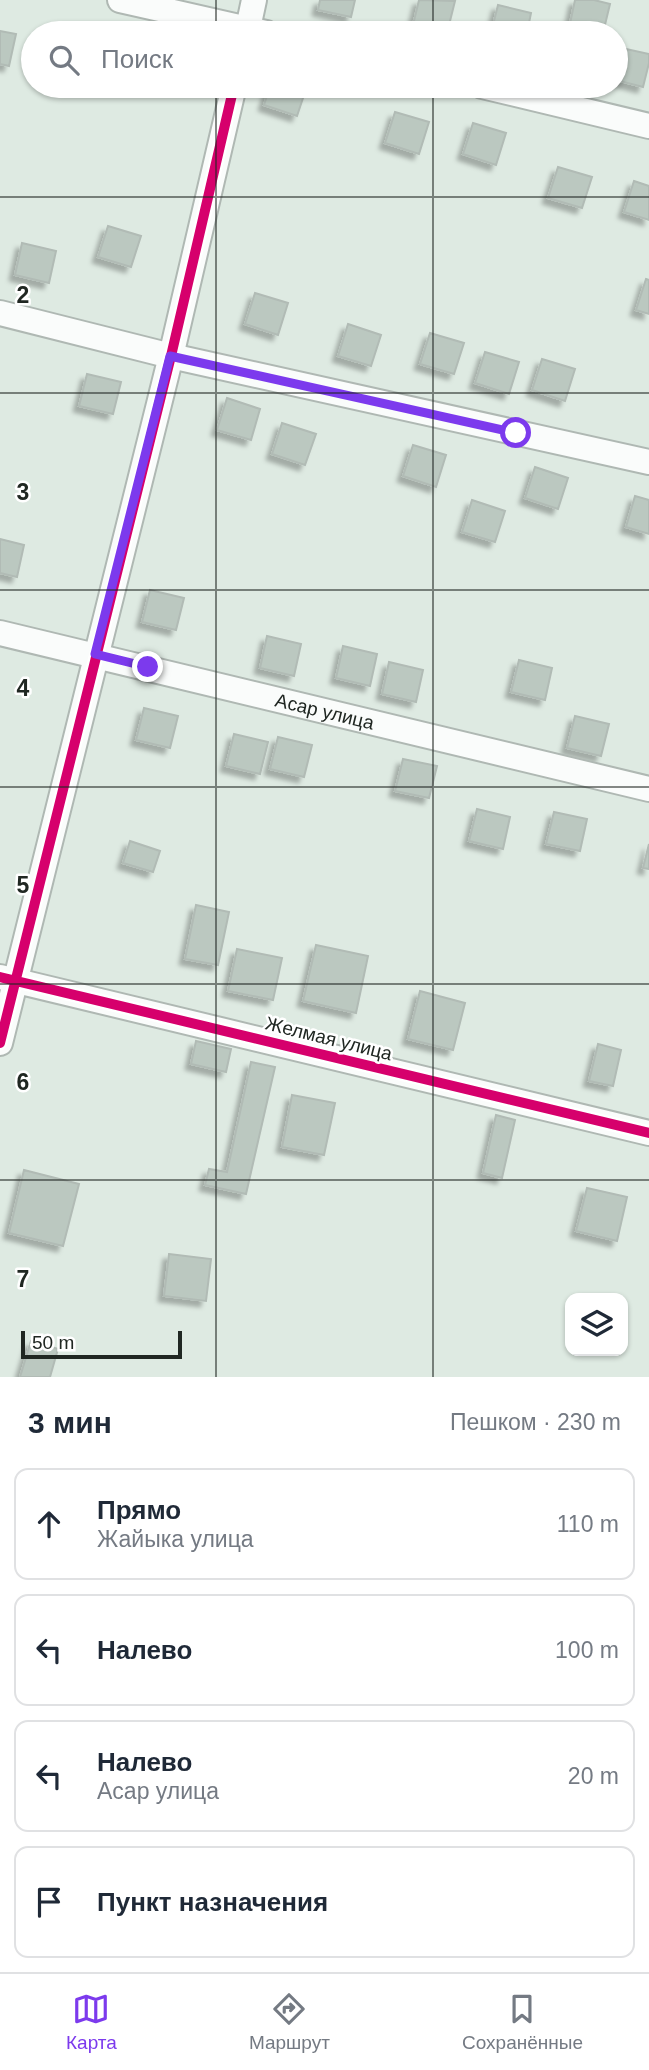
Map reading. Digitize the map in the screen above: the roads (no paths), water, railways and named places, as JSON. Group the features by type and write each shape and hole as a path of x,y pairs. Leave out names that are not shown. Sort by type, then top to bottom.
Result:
{"street":[{"path":"120,0 208,21"},
{"path":"254,0 254,21"},
{"path":"0,1043 7,979 95,654 231,98"},
{"path":"532,98 649,126"},
{"path":"0,313 170,356 649,462"},
{"name":"Асар улица","path":"0,633 649,789"},
{"name":"Желмая улица","path":"7,979 649,1133"}]}
